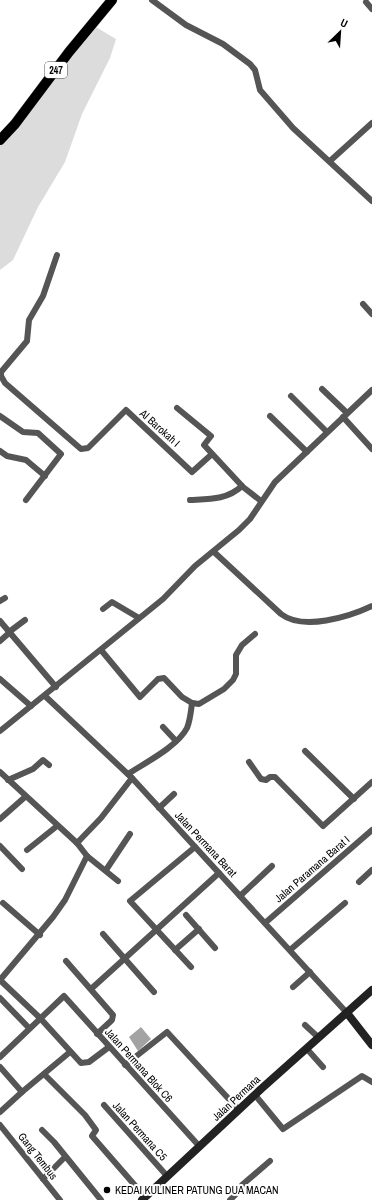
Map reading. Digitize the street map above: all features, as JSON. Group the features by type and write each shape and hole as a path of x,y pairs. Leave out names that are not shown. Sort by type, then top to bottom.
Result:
{"main road":[{"name":"247","path":"0,140 16,124 69,52 112,0"}],"street":[{"path":"152,0 186,26 223,44 254,67 260,90 293,128 372,200"},
{"path":"366,2 372,9"},
{"path":"330,161 371,126"},
{"path":"3,385 1,372 27,341 29,320 43,296 57,254"},
{"path":"363,304 372,314"},
{"name":"Al Barokah I","path":"3,385 43,415 81,449 88,448 126,410 192,472 212,454"},
{"path":"322,389 372,449"},
{"path":"0,731 45,696 162,599 195,566 214,552 243,526 275,482 372,390"},
{"path":"291,396 327,432"},
{"path":"177,408 211,436 204,445 242,486 261,501"},
{"path":"0,416 23,432 38,433 61,452 60,457 26,500"},
{"path":"270,416 307,452"},
{"path":"0,451 7,456 26,460 45,476"},
{"path":"190,500 220,498 237,491 242,486"},
{"path":"214,552 281,614 290,619 314,621 331,620 372,606"},
{"path":"103,609 112,602 139,618"},
{"path":"0,641 24,620"},
{"path":"0,621 56,687"},
{"path":"101,650 140,697 158,679 164,678 182,697 192,703 199,704 224,689 233,680 236,674 236,655 242,645 255,634"},
{"path":"0,679 31,706"},
{"name":"Jalan Permana Barat","path":"45,696 130,776 347,1013"},
{"path":"77,843 101,818 130,776 176,740 187,727 192,703"},
{"path":"163,727 176,740"},
{"path":"305,751 354,799"},
{"path":"8,780 33,769 43,760 49,765"},
{"path":"249,762 260,779 266,780 270,777 275,777 323,826 372,782"},
{"path":"0,772 25,797 77,843 87,856 118,881"},
{"path":"159,808 174,794"},
{"path":"0,819 25,797"},
{"path":"28,850 57,826"},
{"name":"Jalan Paramana Barat I","path":"265,923 372,830"},
{"path":"106,870 130,834"},
{"path":"0,846 22,869"},
{"path":"191,967 130,900 162,876 195,847"},
{"path":"87,856 65,900 40,934 0,980 40,1018 70,1052 84,1064 96,1057 109,1046"},
{"path":"240,896 272,866"},
{"path":"359,882 372,870"},
{"path":"91,989 219,873"},
{"path":"3,903 40,934"},
{"path":"290,950 344,903"},
{"path":"186,915 215,948"},
{"path":"175,950 199,930"},
{"path":"103,934 154,992"},
{"path":"66,961 113,1015 112,1020 97,1034"},
{"path":"293,987 310,972"},
{"name":"Jalan Permana","path":"143,1199 164,1173 200,1147 255,1095 372,990"},
{"name":"Jalan Permana Blok C6","path":"40,1018 64,996 200,1147"},
{"path":"0,998 29,1028"},
{"path":"347,1013 372,1045"},
{"path":"0,1056 40,1018"},
{"path":"305,1025 319,1038"},
{"path":"125,1065 167,1032 239,1110"},
{"path":"307,1049 323,1066"},
{"path":"0,1112 70,1052"},
{"path":"0,1067 22,1092"},
{"path":"44,1074 84,1114 96,1130 92,1136 143,1199"},
{"path":"255,1095 283,1129 362,1076 372,1082"},
{"name":"Jalan Permana C5","path":"104,1105 164,1173"},
{"name":"Gang Tembus","path":"0,1125 60,1200"},
{"path":"42,1130 54,1142 65,1158 101,1200"},
{"path":"43,1179 65,1158"},
{"path":"230,1200 240,1190 242,1185 270,1161"}],"shaded area":[{"path":"94,26 116,39 110,58 82,114 65,162 38,207 13,260 0,270 0,146 18,126"},
{"path":"141,1027 151,1039 138,1051 129,1037"}],"place":[{"name":"KEDAI KULINER PATUNG DUA MACAN","path":"107,1190"}]}
